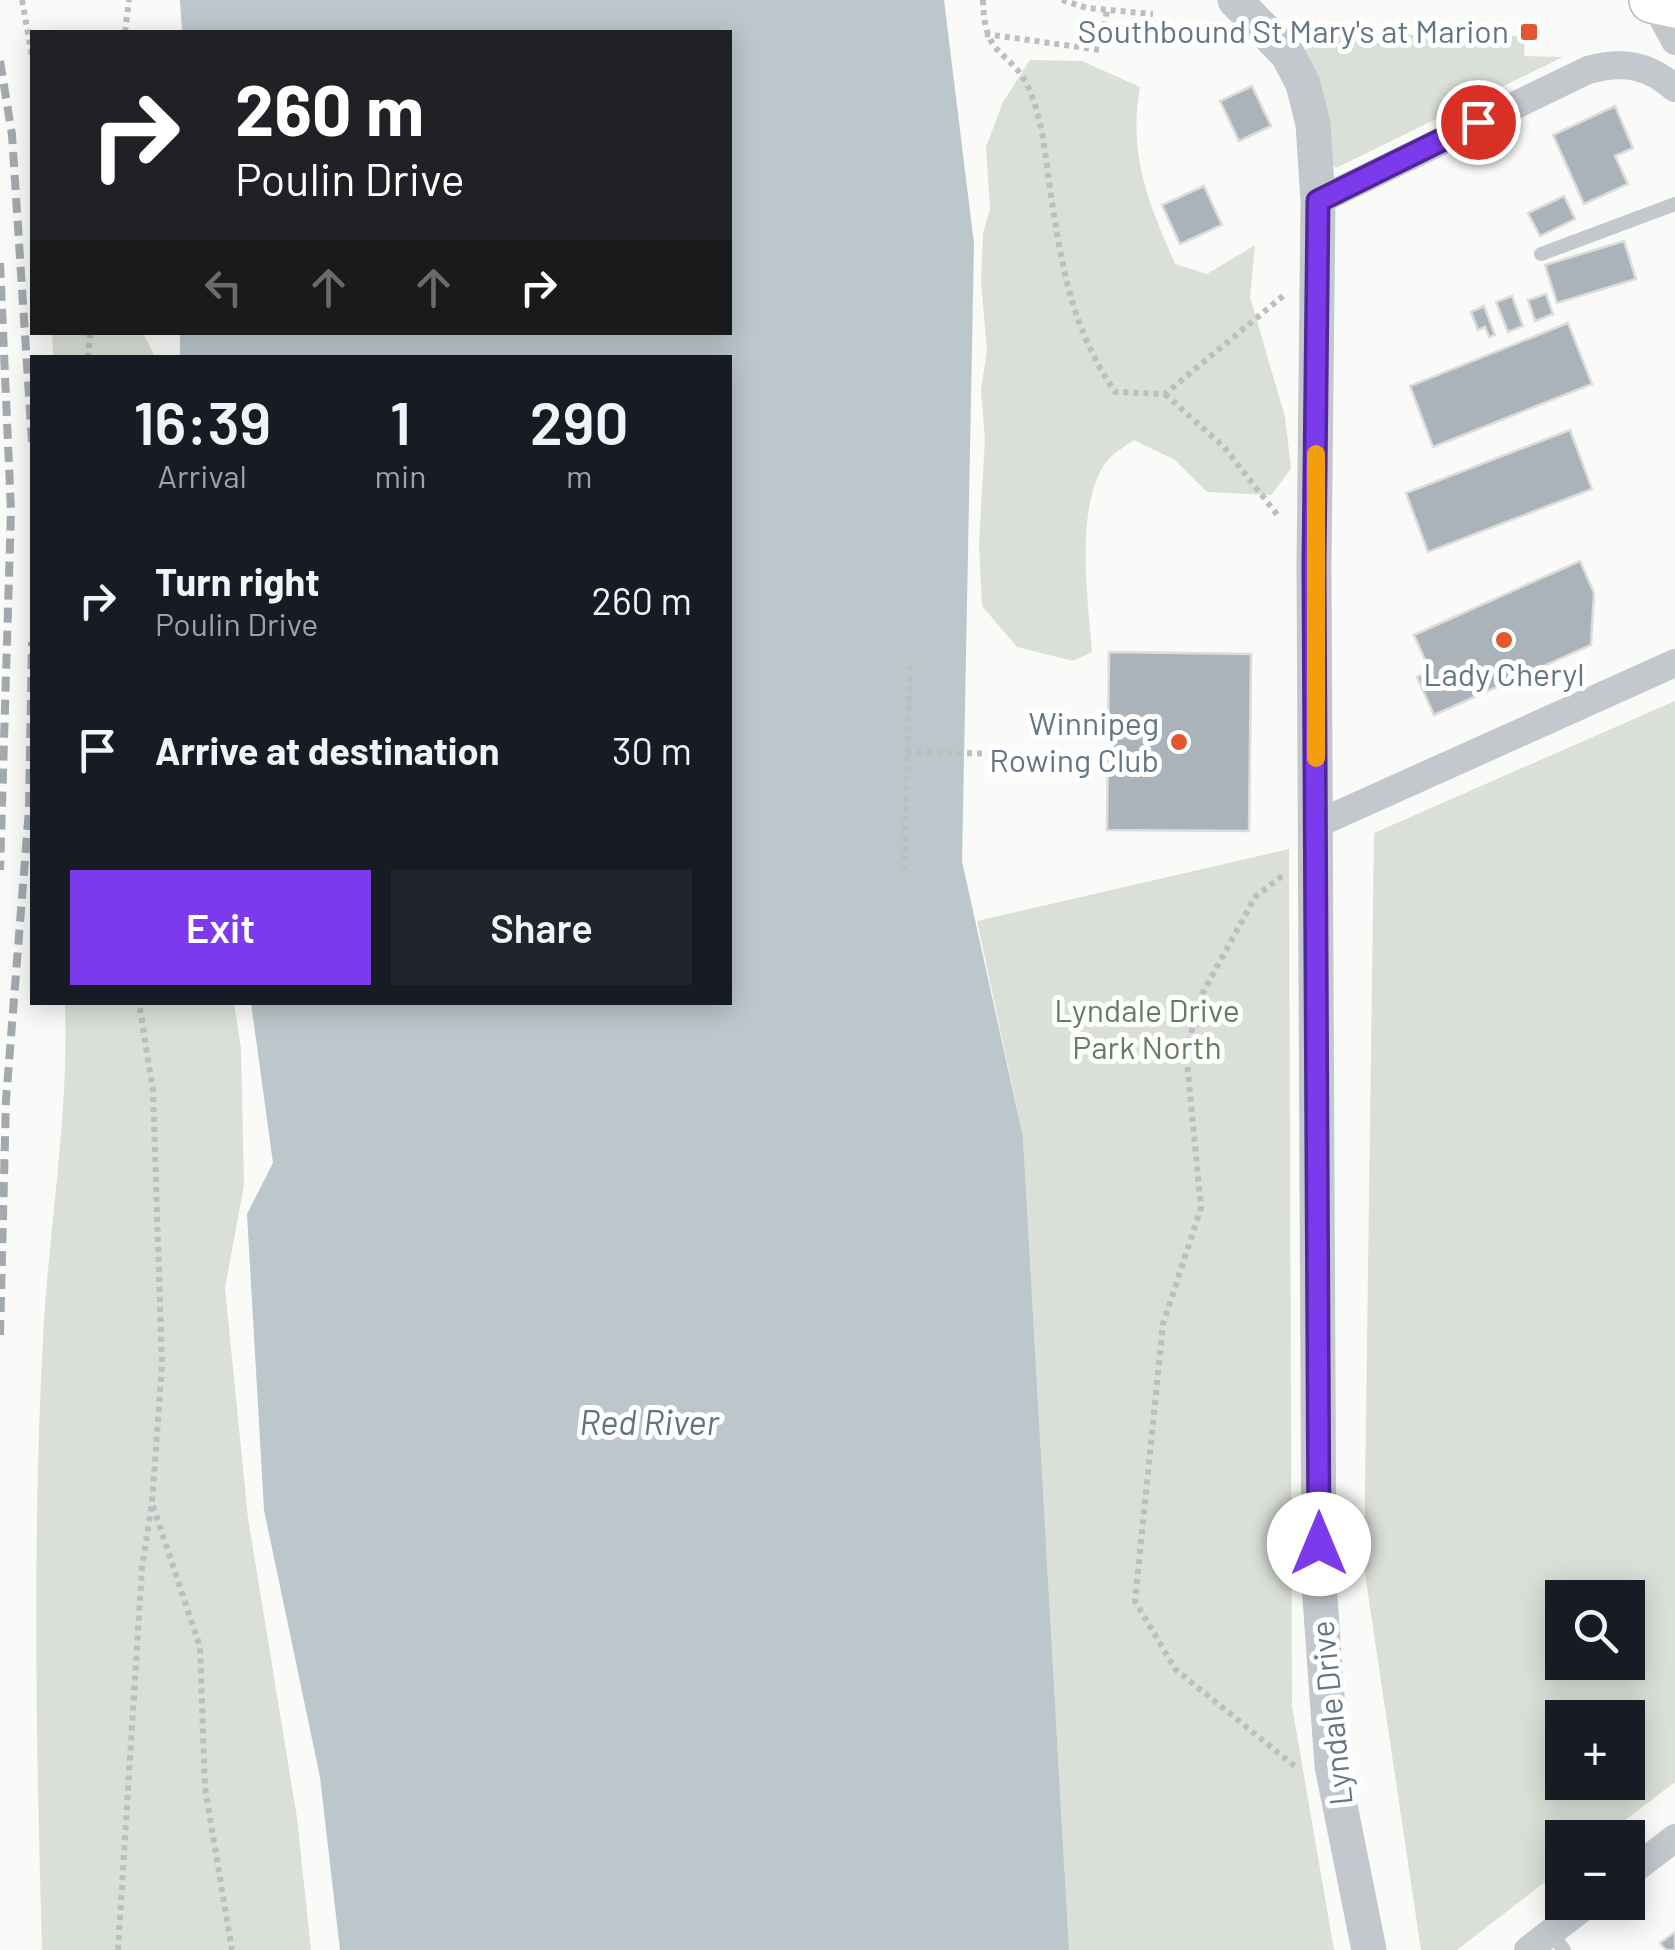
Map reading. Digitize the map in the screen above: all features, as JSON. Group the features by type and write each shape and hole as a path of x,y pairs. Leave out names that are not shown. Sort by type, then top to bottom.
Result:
{"highway":[{"path":"1653,0 1675,6"}],"street":[{"name":"Lyndale Drive","path":"1235,0 1278,42 1303,84 1313,124 1318,201 1319,1584 1332,1766 1370,1950"},
{"path":"1653,0 1675,41"},
{"path":"1318,201 1588,70 1614,64 1637,66 1675,88"},
{"path":"1317,824 1675,664"},
{"path":"1645,1861 1675,1838"},
{"path":"1528,1950 1557,1941 1575,1920"}],"lane":[{"path":"1540,254 1675,204"}],"path":[{"path":"22,0 30,45"},
{"path":"125,30 129,0"},
{"path":"983,0 984,34 1028,86 1040,118 1064,278 1087,350 1115,392 1165,394 1224,447 1279,517 1316,524"},
{"path":"1062,0 1107,10 1154,14"},
{"path":"984,34 1100,50 1107,10"},
{"path":"1165,394 1277,302 1316,263"},
{"path":"904,872 910,664"},
{"path":"907,752 1004,754"},
{"path":"1318,873 1282,876 1254,897 1201,996 1186,1051 1201,1208 1164,1324 1136,1601 1175,1669 1214,1702 1300,1771 1332,1766"},
{"path":"118,1950 142,1567 152,1502 162,1365 152,1091 139,1005"},
{"path":"152,1502 200,1647 204,1788 232,1950"}],"green space":[{"path":"1342,34 1525,36 1524,56 1563,57 1336,168 1330,163 1300,52"},
{"path":"1030,60 1082,61 1140,87 1137,134 1143,177 1175,264 1207,274 1255,245 1250,297 1285,417 1291,469 1271,495 1207,492 1175,460 1134,440 1114,454 1095,484 1086,531 1092,652 1073,661 1017,647 982,606 979,544 985,439 981,390 987,350 981,282 983,233 990,209 986,147 1003,102"},
{"path":"52,335 144,335 154,355 53,355"},
{"path":"1675,701 1675,1782 1625,1820 1545,1820 1545,1882 1457,1950 1421,1950 1364,1567 1374,833"},
{"name":"Lyndale Drive Park North","path":"1289,849 1292,1706 1334,1950 1069,1950 1023,1137 977,921"},
{"path":"65,1005 234,1005 241,1049 244,1185 225,1288 248,1518 297,1818 311,1950 42,1950 38,1478 44,1320 66,1042"}],"water":[{"name":"Red River","path":"180,0 944,0 974,244 962,861 1023,1137 1069,1950 340,1950 320,1777 264,1510 247,1214 273,1163 251,1005 732,1005 732,355 180,355 180,335 732,335 732,30 182,30"}],"building":[{"path":"1252,86 1271,126 1239,141 1220,101"},
{"path":"1615,106 1633,148 1615,156 1628,184 1584,204 1553,135"},
{"path":"1204,186 1222,225 1180,244 1162,205"},
{"path":"1564,196 1575,219 1540,236 1528,213"},
{"path":"1624,241 1636,279 1557,303 1545,265"},
{"path":"1546,294 1553,314 1535,321 1528,300"},
{"path":"1512,296 1523,326 1508,332 1496,302"},
{"path":"1484,306 1495,335 1489,337 1485,327 1478,330 1471,312"},
{"path":"1568,323 1592,384 1433,447 1410,386"},
{"path":"1570,430 1592,489 1428,552 1406,493"},
{"name":"Lady Cheryl","path":"1580,561 1594,593 1591,645 1434,715 1417,677 1430,671 1414,635"},
{"name":"Winnipeg Rowing Club","path":"1109,652 1251,654 1249,831 1107,830"},
{"path":"1675,1932 1675,1950 1666,1950 1660,1943"}],"railway":[{"path":"0,61 12,135 30,411"},
{"path":"0,263 11,511 0,870"},
{"path":"0,1335 6,1100 30,753"}],"slow traffic":[{"path":"1316,454 1316,758"}],"place":[{"name":"Southbound St Mary's at Marion","path":"1529,32"},
{"name":"Lady Cheryl","path":"1504,640"},
{"name":"Winnipeg Rowing Club","path":"1179,742"}],"route":[{"path":"1319,1544 1314,565 1318,201 1478,122"}]}
